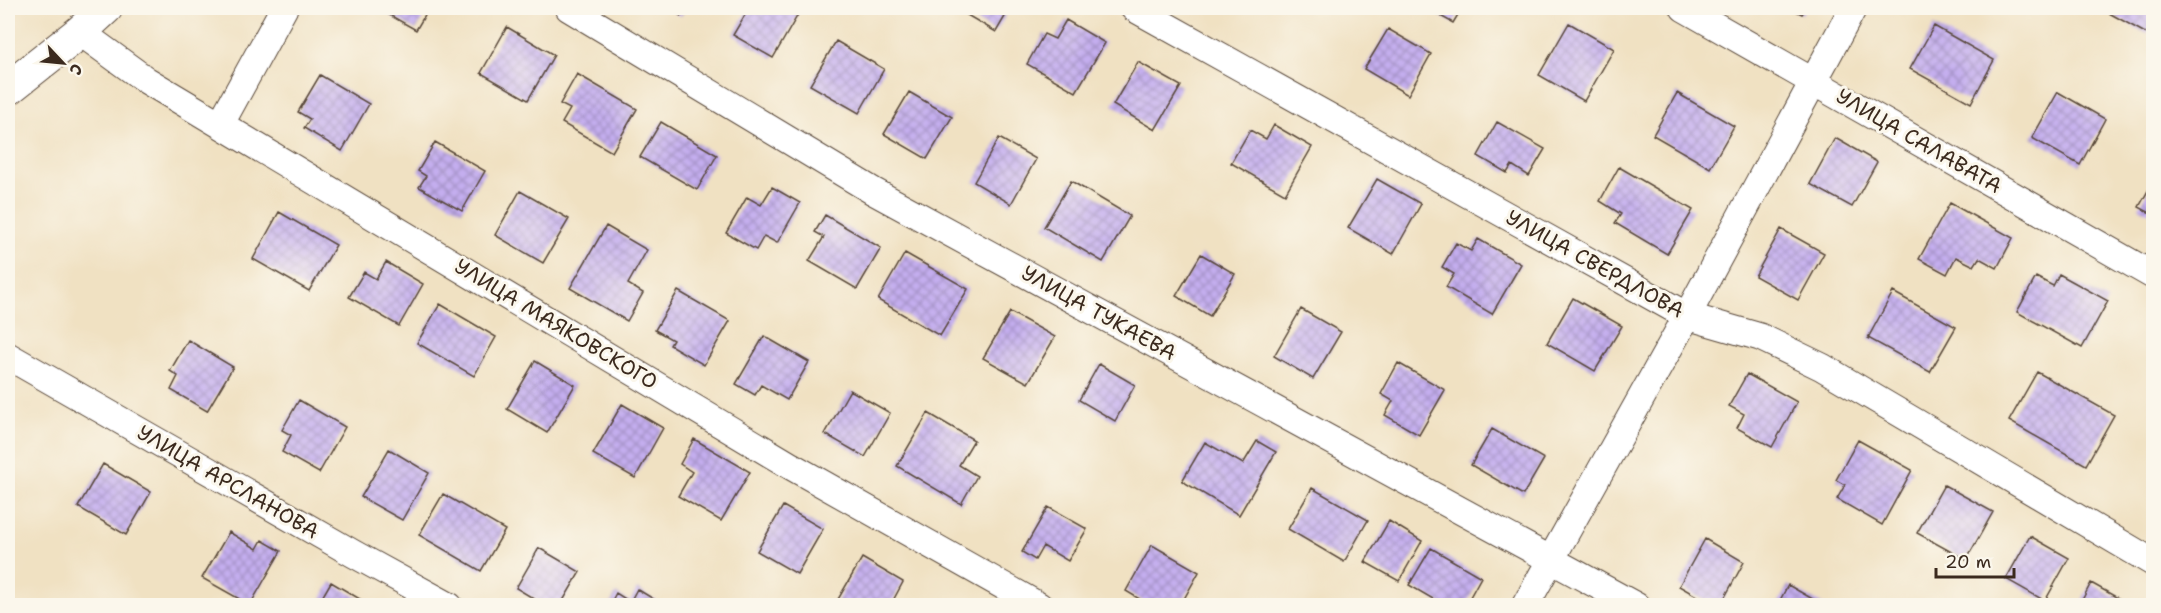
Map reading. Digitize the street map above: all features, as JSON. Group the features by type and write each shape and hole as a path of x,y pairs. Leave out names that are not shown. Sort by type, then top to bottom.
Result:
{"street":[{"path":"8,89 80,32 106,8"},
{"path":"221,123 284,8"},
{"name":"УЛИЦА ТУКАЕВА","path":"568,8 873,190 1636,606"},
{"name":"УЛИЦА СВЕРДЛОВА","path":"1134,8 1687,316 1760,338 1822,368 2154,564"},
{"name":"УЛИЦА САЛАВАТА","path":"1683,8 1815,80 2154,276"},
{"path":"1525,606 1687,316 1852,8"},
{"name":"УЛИЦА МАЯКОВСКОГО","path":"80,32 146,80 791,466 1039,606"},
{"name":"УЛИЦА АРСЛАНОВА","path":"8,356 449,606"}],"building":[{"path":"390,8 429,8 416,30 386,13"},
{"path":"667,8 686,8 681,16"},
{"path":"749,8 795,8 800,11 773,58 733,35"},
{"path":"955,8 1010,8 996,32"},
{"path":"1426,8 1462,8 1453,23"},
{"path":"1790,8 1806,8 1802,14"},
{"path":"2100,8 2154,8 2154,23 2147,34"},
{"path":"1066,20 1105,43 1076,92 1027,64 1044,34 1055,39"},
{"path":"1569,23 1614,49 1584,101 1539,75"},
{"path":"1934,26 1994,60 1971,103 1910,69"},
{"path":"507,27 554,55 528,100 481,73"},
{"path":"1388,29 1431,54 1408,95 1364,69"},
{"path":"836,41 884,69 859,113 810,85"},
{"path":"1138,62 1181,86 1155,130 1113,105"},
{"path":"577,74 637,109 612,152 562,123 570,109 560,104"},
{"path":"320,75 369,104 342,151 304,128 310,119 298,112"},
{"path":"909,92 952,117 927,159 884,134"},
{"path":"2058,92 2105,119 2080,165 2032,138"},
{"path":"1677,93 1734,126 1710,168 1653,135"},
{"path":"661,122 717,155 697,190 640,157"},
{"path":"1497,122 1545,149 1529,176 1512,165 1507,173 1478,156"},
{"path":"1274,125 1312,147 1285,194 1231,163 1250,130 1266,139"},
{"path":"999,138 1036,159 1011,204 974,182"},
{"path":"1835,138 1877,162 1852,207 1810,184"},
{"path":"435,142 485,171 462,211 419,187 426,176 418,171"},
{"path":"1619,167 1693,210 1667,254 1615,223 1621,214 1600,201"},
{"path":"1377,179 1421,204 1393,254 1348,228"},
{"path":"2154,180 2154,215 2139,207"},
{"path":"1071,181 1130,216 1103,262 1044,227"},
{"path":"772,187 800,203 777,243 764,236 756,250 726,233 747,197 761,205"},
{"path":"520,191 569,219 543,263 495,235"},
{"path":"1950,203 2013,238 1997,268 1979,258 1974,266 1956,257 1947,274 1919,259"},
{"path":"279,212 336,245 309,291 253,259"},
{"path":"825,215 881,248 857,289 809,261 824,237 815,232"},
{"path":"606,226 647,250 628,284 643,293 627,321 570,288"},
{"path":"1781,229 1824,253 1798,300 1755,276"},
{"path":"1478,239 1521,264 1492,314 1446,287 1454,274 1442,267 1456,243 1471,251"},
{"path":"905,253 968,289 940,336 878,300"},
{"path":"1201,254 1235,274 1210,316 1176,296"},
{"path":"386,262 423,284 399,326 349,297 364,272 376,279"},
{"path":"2059,274 2108,301 2082,348 2017,312 2036,277 2053,286"},
{"path":"678,291 730,321 704,365 670,345 673,340 655,330"},
{"path":"1893,292 1956,327 1930,372 1868,338"},
{"path":"1573,298 1622,326 1595,371 1547,343"},
{"path":"440,304 496,337 474,376 417,343"},
{"path":"1301,309 1341,332 1313,379 1274,356"},
{"path":"1010,312 1055,337 1028,383 983,358"},
{"path":"764,336 809,362 787,400 761,385 755,395 736,384"},
{"path":"188,340 233,367 207,411 171,390 178,376 170,371"},
{"path":"535,361 575,385 547,433 507,409"},
{"path":"1398,363 1445,390 1419,435 1385,415 1393,401 1381,394"},
{"path":"1099,364 1135,385 1115,421 1079,400"},
{"path":"2037,372 2114,415 2086,465 2009,421"},
{"path":"1747,374 1797,402 1772,447 1737,428 1744,414 1729,406"},
{"path":"850,390 890,413 865,457 825,434"},
{"path":"299,400 345,427 319,473 282,452 291,435 282,430"},
{"path":"622,404 663,428 635,478 593,454"},
{"path":"928,413 974,440 959,465 977,476 961,504 897,466"},
{"path":"1492,429 1544,459 1523,495 1471,465"},
{"path":"694,439 750,472 721,521 678,496 692,472 680,464"},
{"path":"1858,440 1912,470 1882,525 1837,499 1845,485 1836,480"},
{"path":"1257,441 1276,452 1239,515 1182,481 1205,442 1243,464"},
{"path":"389,449 429,473 402,520 361,497"},
{"path":"103,464 151,492 126,535 78,507"},
{"path":"1944,485 1993,512 1966,560 1917,533"},
{"path":"1312,488 1368,520 1344,562 1288,529"},
{"path":"443,494 505,530 481,571 419,535"},
{"path":"783,506 823,529 797,574 757,551"},
{"path":"1048,507 1087,529 1068,561 1043,546 1035,560 1022,552"},
{"path":"1389,521 1422,541 1399,581 1365,562"},
{"path":"229,532 257,549 262,540 281,551 250,605 202,578"},
{"path":"2030,536 2069,558 2045,601 2006,579"},
{"path":"1705,539 1744,562 1720,606 1714,606 1679,586"},
{"path":"1152,545 1199,572 1180,606 1151,606 1126,591"},
{"path":"539,548 580,572 560,606 546,606 516,588"},
{"path":"1431,548 1481,577 1465,606 1445,606 1409,585"},
{"path":"862,558 903,582 890,606 845,606 837,601"},
{"path":"331,582 365,602 363,606 317,606"},
{"path":"2091,583 2125,602 2123,606 2079,606"},
{"path":"1788,585 1825,606 1777,606"},
{"path":"637,589 665,606 609,606 616,593 630,602"}]}
